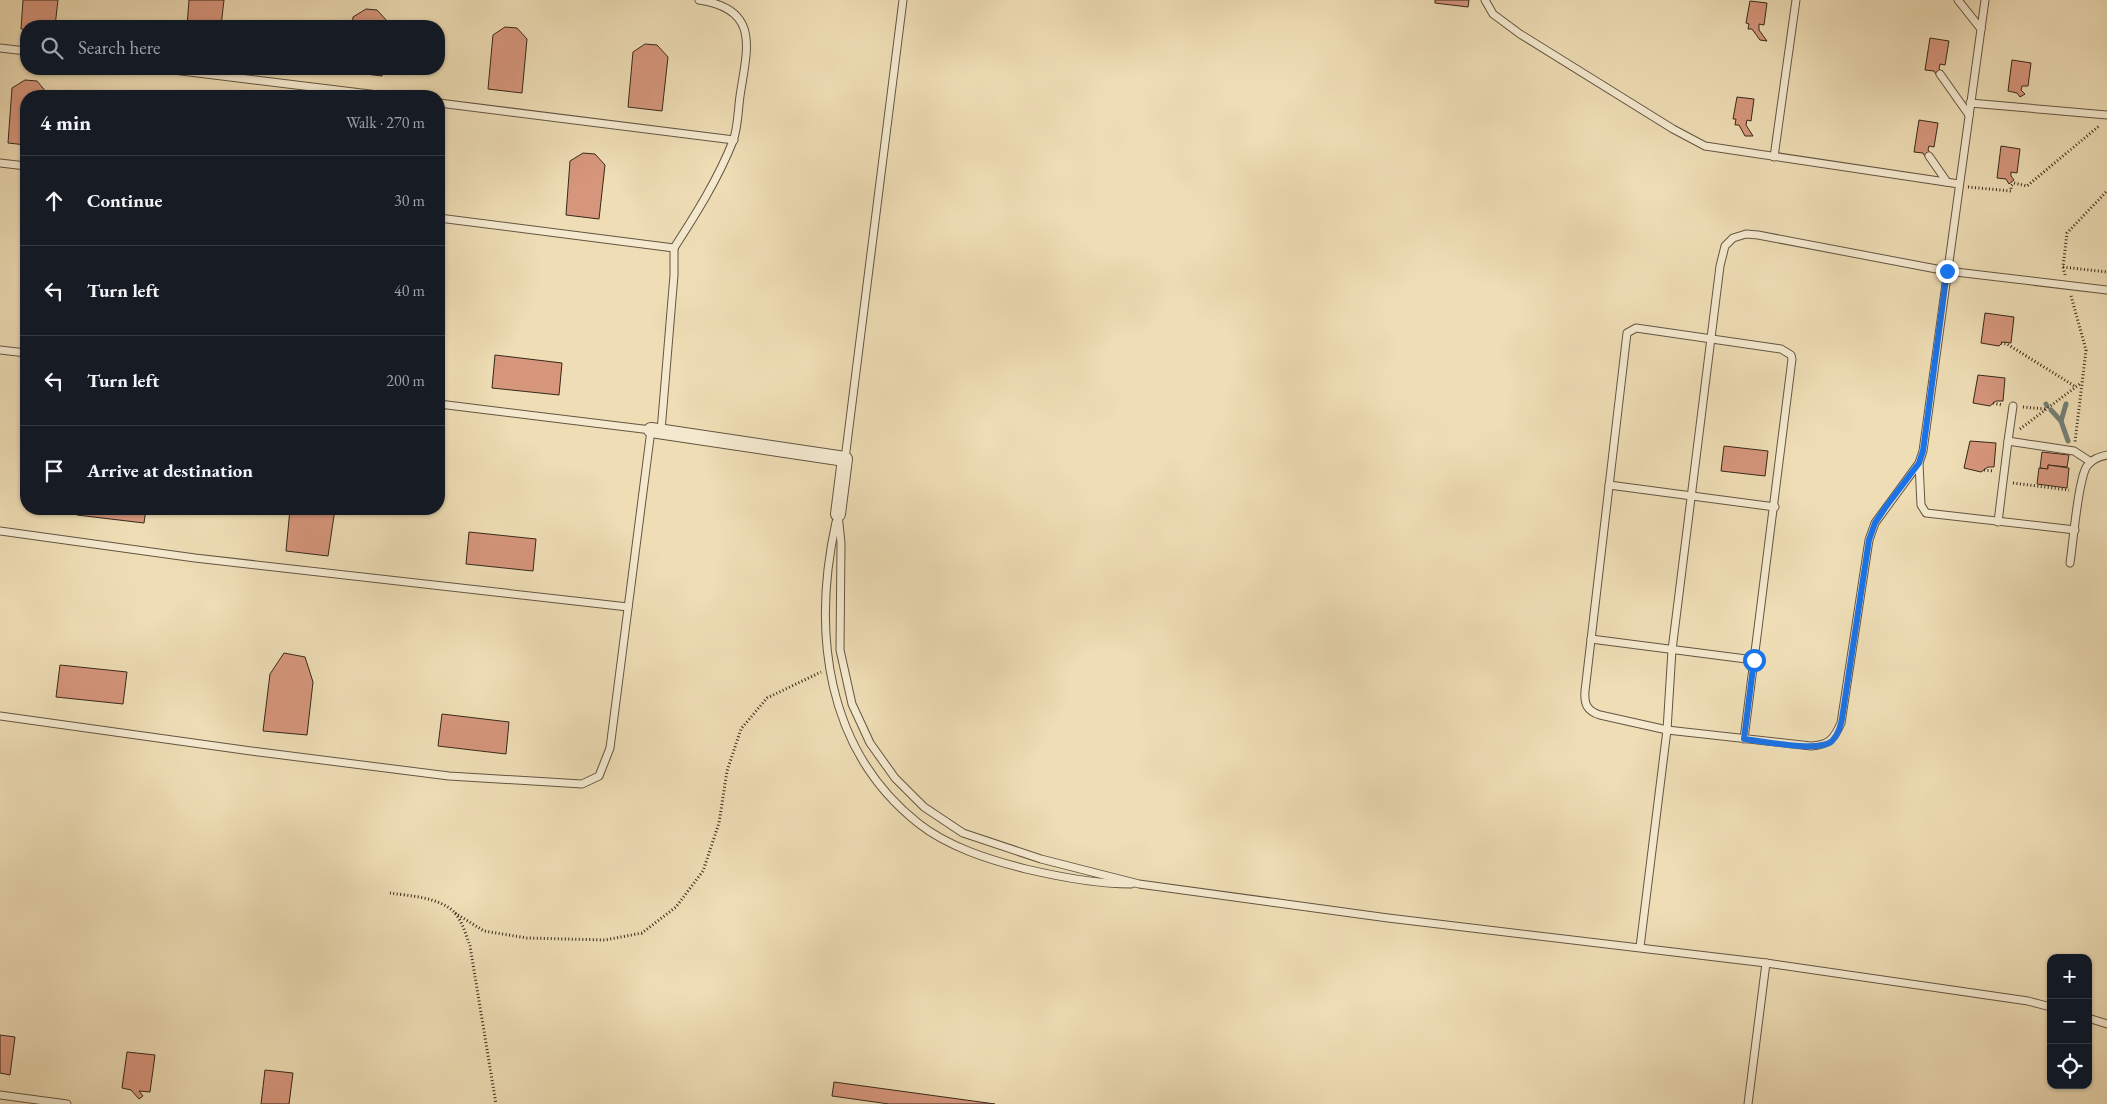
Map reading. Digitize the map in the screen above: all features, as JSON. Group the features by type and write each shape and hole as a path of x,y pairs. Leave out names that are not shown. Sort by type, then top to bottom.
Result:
{"street":[{"path":"656,430 845,459 838,514"}],"lane":[{"path":"0,716 241,750 449,776 582,784 599,776 610,748 628,607 656,430 674,275 674,248 701,206 734,140 747,50 746,31 731,10 718,3 699,0"},
{"path":"845,459 903,0"},
{"path":"1485,0 1493,14 1520,34 1690,140 1720,149 1959,185"},
{"path":"1774,157 1796,0"},
{"path":"1958,0 1981,29"},
{"path":"1985,0 1926,438 1919,463 1921,506 1926,513 2075,530"},
{"path":"0,48 20,50"},
{"path":"1940,74 1969,115"},
{"path":"214,75 337,90"},
{"path":"1970,103 2107,115"},
{"path":"445,104 734,140"},
{"path":"1929,156 1947,182"},
{"path":"0,163 20,165"},
{"path":"445,219 674,248"},
{"path":"1640,948 1666,730 1672,650 1710,337 1720,266 1725,246 1733,238 1746,234 1947,271 2107,290"},
{"path":"1744,739 1793,364 1791,355 1782,349 1710,337 1636,328 1627,333 1584,699 1591,712 1666,730 1744,739 1812,746 1824,745 1832,740 1841,723 1869,540 1875,523 1919,463"},
{"path":"0,350 20,352"},
{"path":"445,405 656,430"},
{"path":"1998,522 2013,406"},
{"path":"2008,439 2074,451 2092,462"},
{"path":"2070,563 2083,475 2098,457 2107,455"},
{"path":"1609,485 1775,507"},
{"path":"838,514 830,554 825,602 825,633 829,668 844,719 862,760 891,796 919,823 957,845 1014,866 1088,881 1140,884 1388,918 1766,963 2028,1001 2047,1006"},
{"path":"838,514 840,543 840,650 846,682 852,704 870,743 895,778 924,807 963,833 1041,859 1140,884"},
{"path":"0,531 195,558 628,607"},
{"path":"1591,639 1754,660"},
{"path":"1748,1104 1766,963"},
{"path":"2092,1019 2107,1024"},
{"path":"0,1095 66,1104"}],"path":[{"path":"1959,185 2011,191 2011,186 2014,183 2027,186 2100,125"},
{"path":"2063,267 2107,272"},
{"path":"2001,343 2007,344 2076,387"},
{"path":"2008,439 2082,383 2074,451"},
{"path":"2002,482 2081,491"},
{"path":"390,893 429,900 446,906 484,931 527,938 604,940 642,934 676,907 703,871 720,823 727,771 741,729 767,698 829,668"},
{"path":"455,913 470,946 496,1104"}],"building":[{"path":"23,0 58,0 56,20 22,20"},
{"path":"189,0 224,0 222,20 187,20"},
{"path":"1435,0 1469,0 1468,7 1435,3"},
{"path":"1750,1 1767,3 1764,25 1759,24 1759,30 1767,41 1760,40 1752,29 1748,29 1749,24 1746,23"},
{"path":"366,9 377,10 386,20 353,20 353,17"},
{"path":"505,27 517,28 527,39 522,93 488,89 493,35"},
{"path":"1930,38 1949,41 1945,65 1940,64 1939,69 1942,72 1937,76 1934,71 1925,70"},
{"path":"645,44 657,45 668,57 662,111 628,107 633,52"},
{"path":"2012,60 2031,63 2028,86 2022,86 2021,90 2025,94 2020,97 2017,93 2008,91"},
{"path":"25,80 37,81 44,90 20,90 20,144 8,143 12,88"},
{"path":"1737,97 1754,99 1751,121 1747,120 1746,125 1753,136 1745,136 1739,125 1735,125 1736,119 1733,119"},
{"path":"1919,120 1938,123 1934,147 1929,146 1928,150 1931,154 1926,158 1923,153 1914,152"},
{"path":"2001,146 2020,149 2017,173 2011,172 2014,180 2009,184 2006,179 1997,178"},
{"path":"583,153 595,154 605,165 599,219 566,215 570,161"},
{"path":"1985,313 2014,317 2011,343 2003,342 1999,346 1981,343"},
{"path":"495,355 562,363 559,395 492,388"},
{"path":"1978,375 2005,378 2003,401 1996,401 1990,406 1973,403"},
{"path":"1970,441 1996,443 1994,467 1988,467 1981,472 1964,468"},
{"path":"1724,446 1768,451 1765,476 1721,471"},
{"path":"2042,452 2069,455 2067,467 2048,465 2048,469 2040,468"},
{"path":"2048,465 2069,468 2067,488 2037,484 2039,468 2048,469"},
{"path":"77,515 145,515 144,523"},
{"path":"289,515 334,515 328,556 286,551"},
{"path":"469,532 536,539 533,571 466,564"},
{"path":"284,653 305,657 313,682 307,735 263,731 270,674"},
{"path":"60,665 127,672 123,704 56,697"},
{"path":"442,714 509,722 506,754 438,746"},
{"path":"0,1035 15,1037 10,1075 0,1073"},
{"path":"127,1052 155,1055 150,1092 139,1091 143,1096 139,1099 131,1090 122,1088"},
{"path":"265,1070 293,1073 289,1104 261,1104"},
{"path":"834,1082 995,1104 889,1104 832,1096"}],"waterway":[{"path":"2066,404 2061,421 2068,441"},
{"path":"2051,410 2061,421"}],"route":[{"path":"1754,660 1744,739 1812,746 1824,745 1832,740 1841,723 1864,559 1869,540 1875,523 1919,463 1923,451 1947,271"}]}
